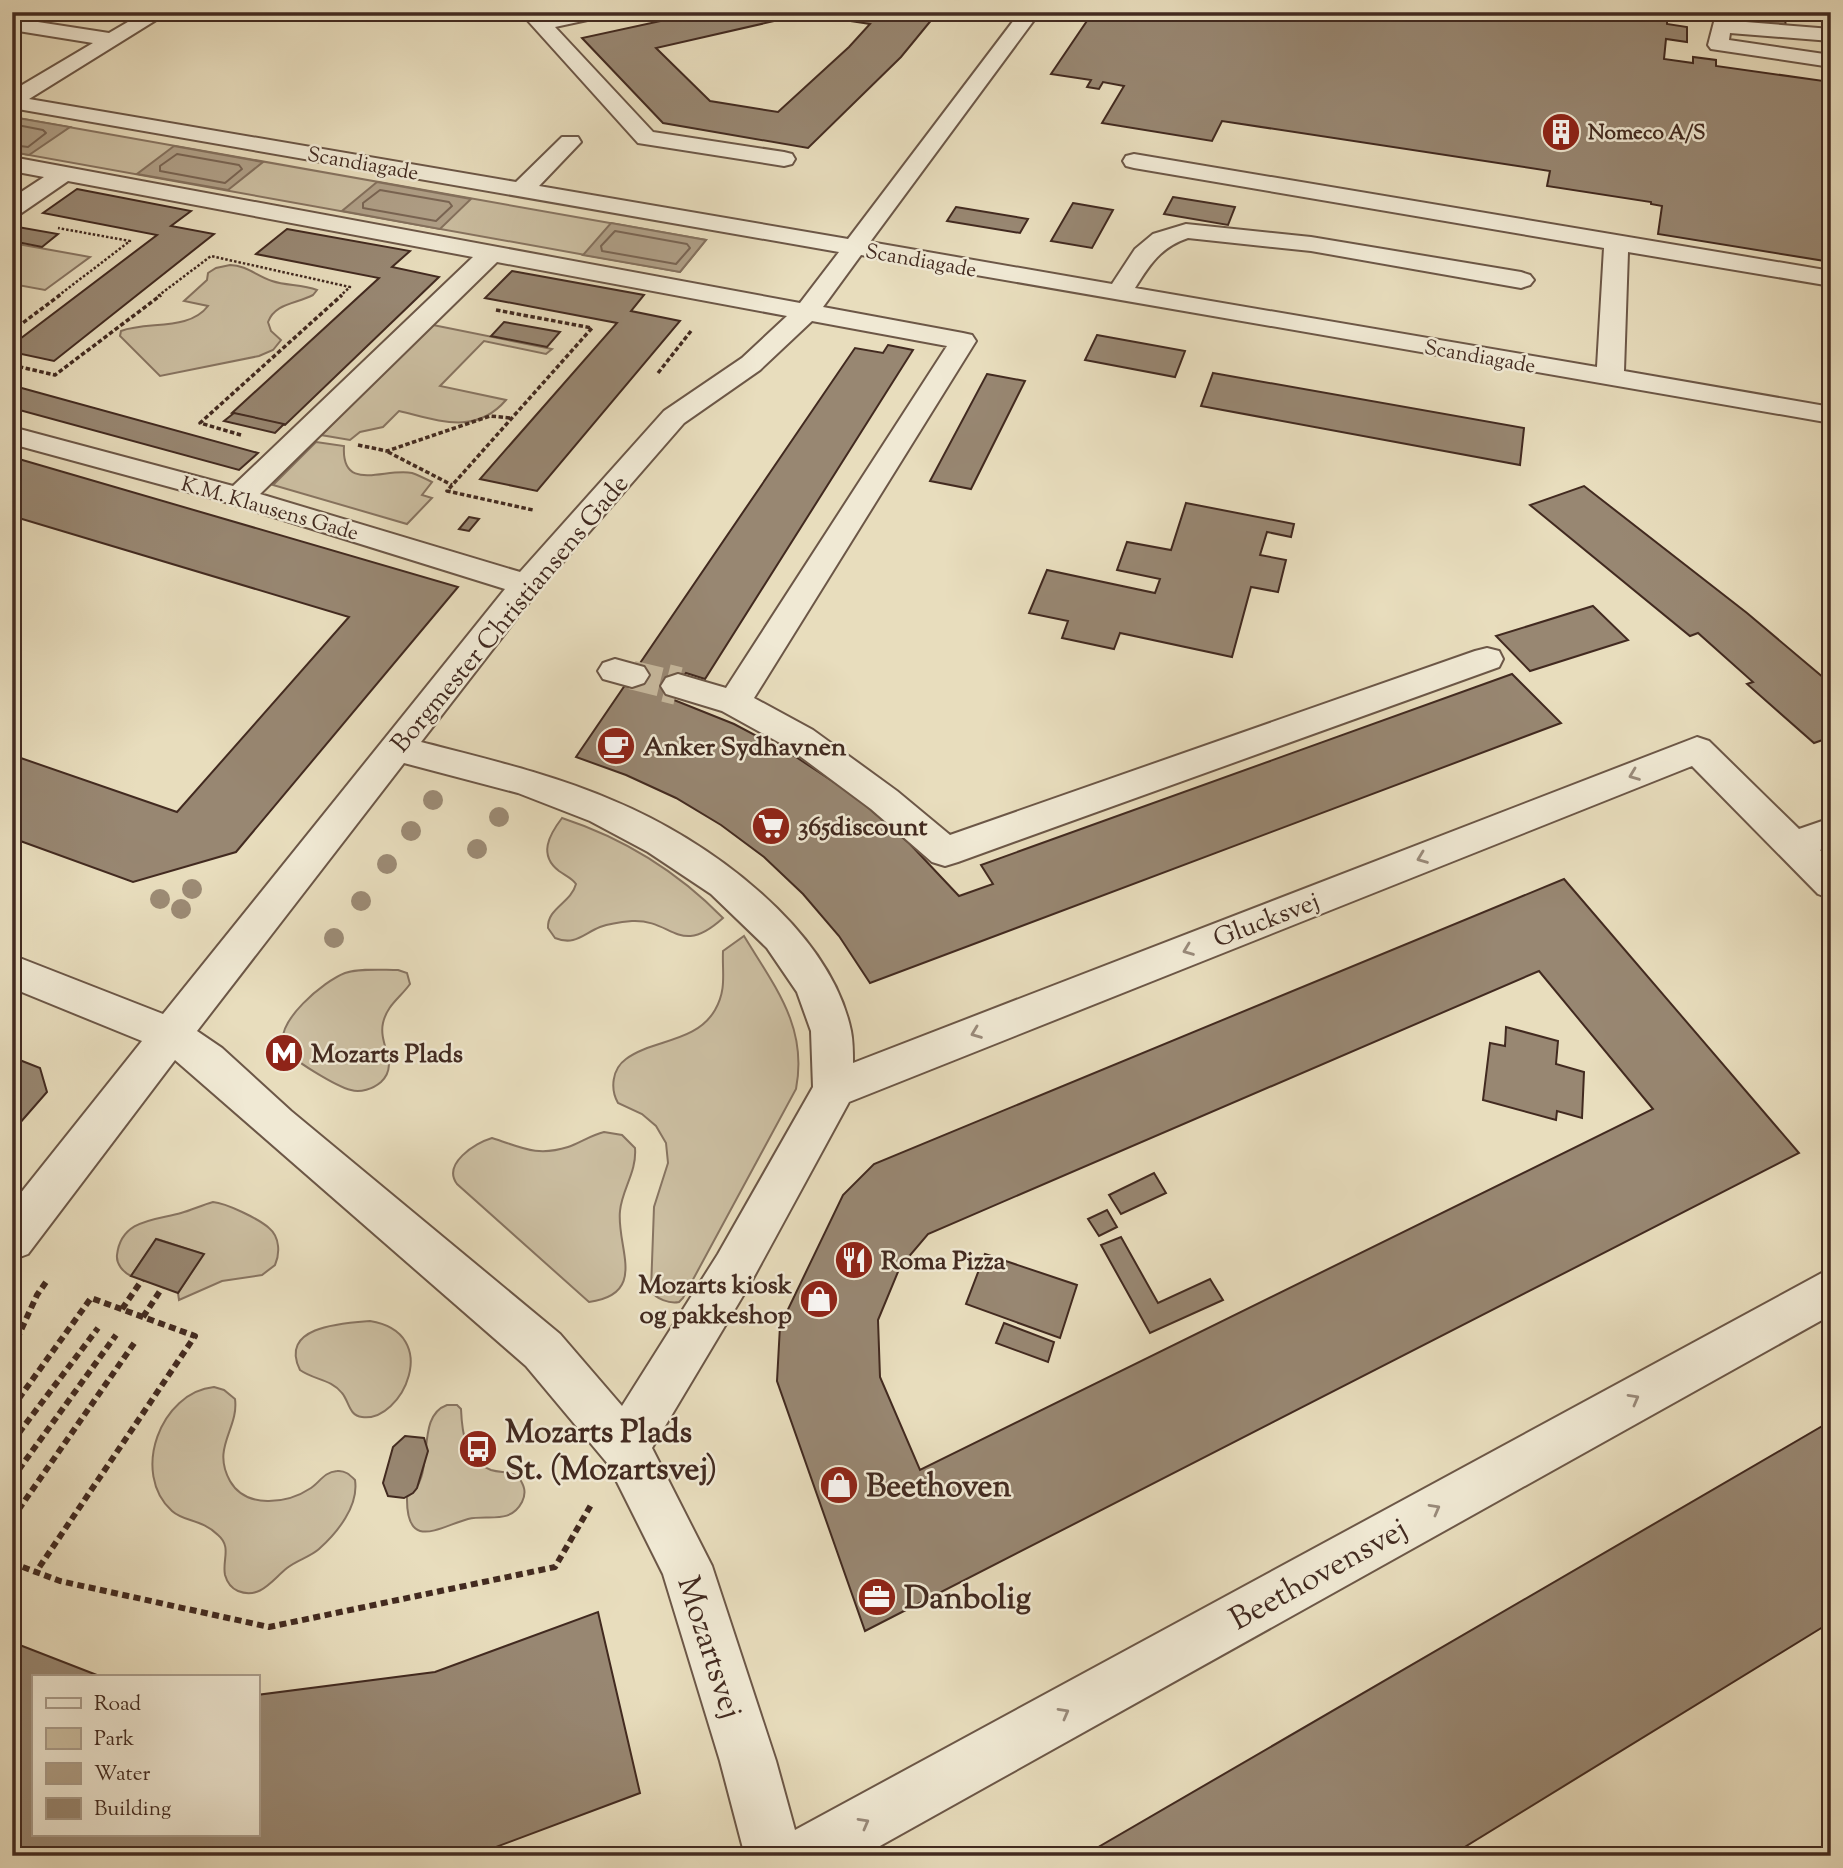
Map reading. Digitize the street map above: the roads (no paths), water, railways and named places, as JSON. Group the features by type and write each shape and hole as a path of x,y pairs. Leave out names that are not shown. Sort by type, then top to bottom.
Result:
{"street":[{"path":"12,101 159,12"},
{"path":"536,18 599,12"},
{"name":"Borgmester Christiansens Gade","path":"12,1239 170,1034 526,585 674,417 751,364 806,312 1030,12"},
{"path":"536,18 646,138 784,159"},
{"path":"12,24 112,40"},
{"path":"1831,35 1721,26 1717,45 1831,61"},
{"name":"Scandiagade","path":"12,101 854,249 1831,415"},
{"path":"521,190 570,142"},
{"path":"1134,161 1831,279"},
{"path":"12,164 963,341 734,702"},
{"path":"12,209 65,173"},
{"path":"1118,294 1144,254 1162,239 1186,231 1311,244 1521,280"},
{"path":"1610,378 1616,242"},
{"path":"239,497 492,253"},
{"name":"K.M. Klausens Gade","path":"12,435 239,497 526,585"},
{"path":"678,686 734,702 801,739 884,800 945,852 1487,659"},
{"path":"12,971 170,1034 207,1061 286,1132 543,1350 625,1447 734,1269 834,1089 831,1031 815,986 781,937 724,884 661,842 603,811 526,782 396,748"},
{"name":"Glucksvej","path":"834,1089 1697,750 1793,845"},
{"path":"1831,832 1793,845 1831,884"},
{"name":"Beethovensvej","path":"805,1856 1831,1290"},
{"name":"Mozartsvej","path":"625,1447 685,1566 748,1761 774,1856"}],"water":[{"path":"12,117 70,127 29,155 12,152"},
{"path":"174,146 263,162 228,190 137,174"},
{"path":"377,182 471,199 440,229 342,211"},
{"path":"611,223 706,240 680,272 583,255"}],"tunnel":[{"path":"632,675 673,685"},
{"path":"666,683 678,686"}],"place":[{"name":"Nomeco A/S","path":"1561,132"},
{"name":"Anker Sydhavnen","path":"616,746"},
{"name":"365discount","path":"771,826"},
{"name":"Mozarts Plads","path":"284,1053"},
{"name":"Roma Pizza","path":"854,1260"},
{"name":"Mozarts kiosk og pakkeshop","path":"819,1299"},
{"name":"Mozarts Plads St. (Mozartsvej)","path":"478,1449"},
{"name":"Beethoven","path":"839,1485"},
{"name":"Danbolig","path":"877,1597"}]}
